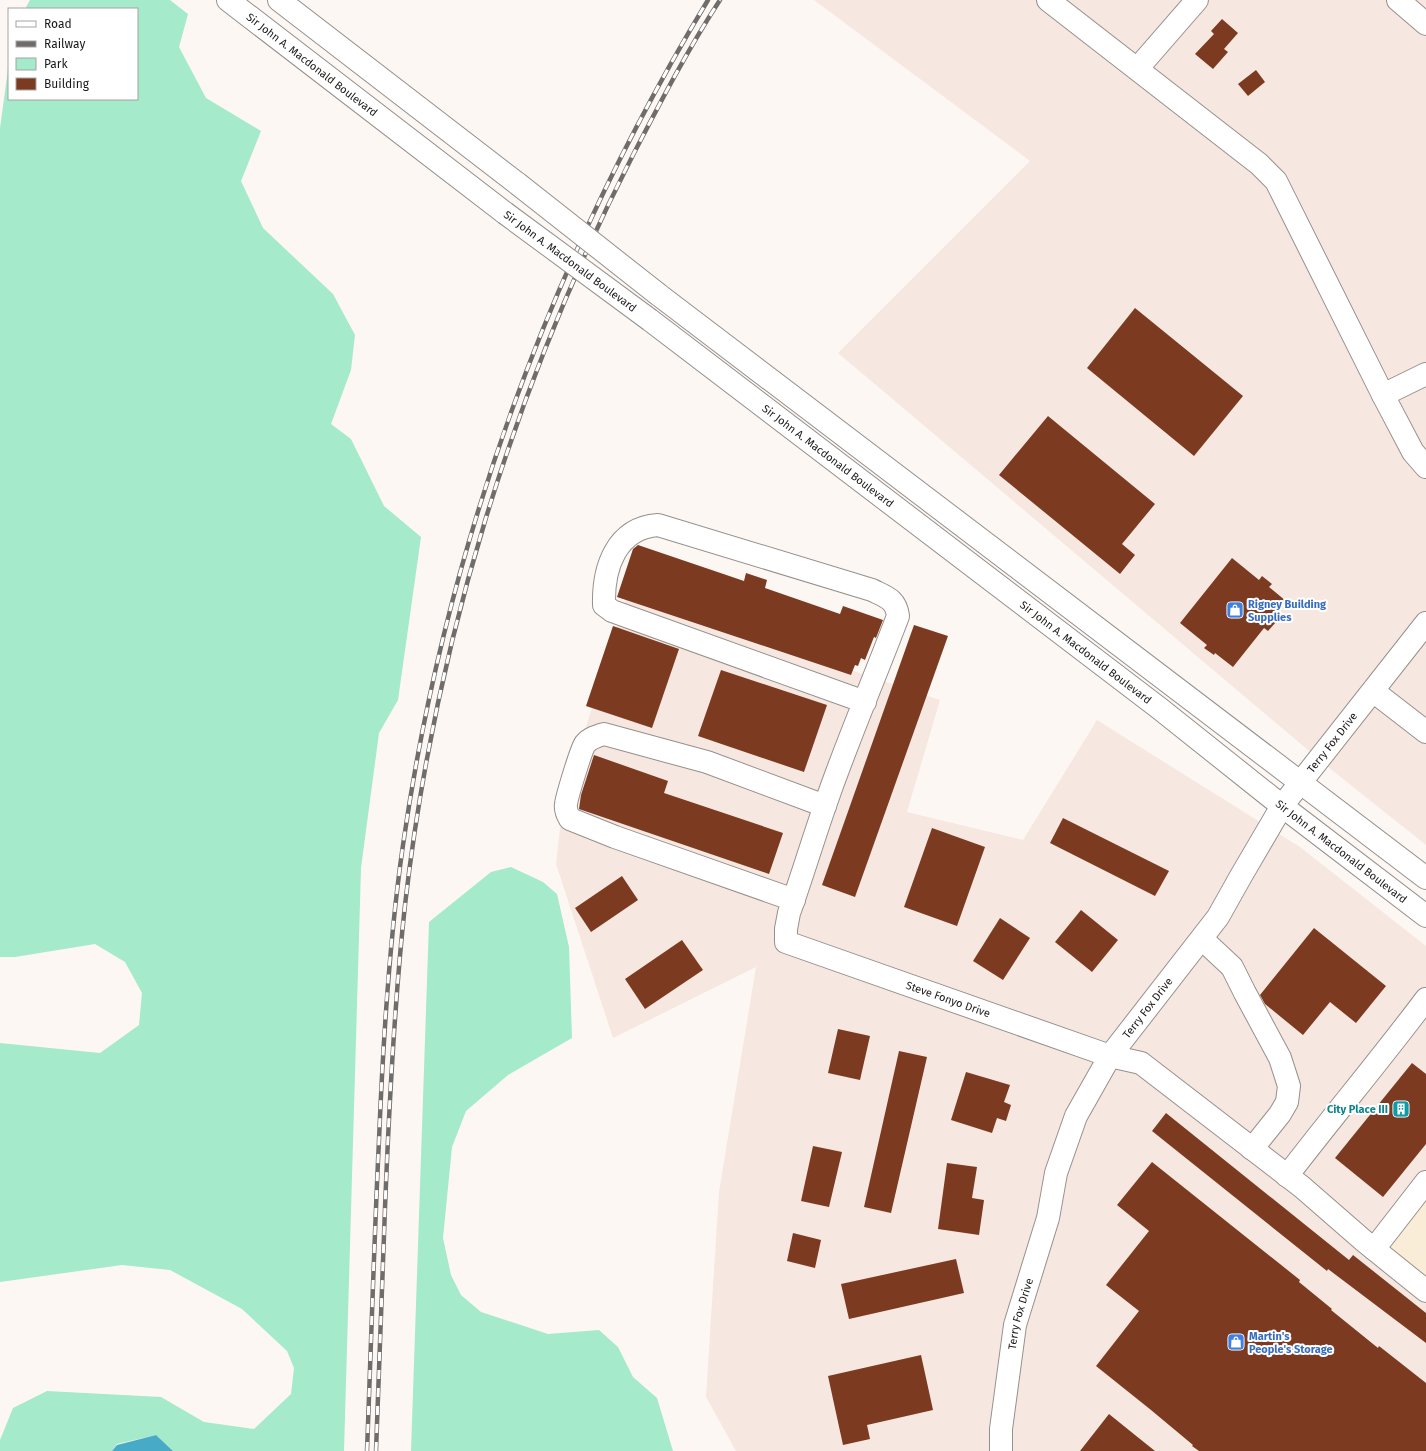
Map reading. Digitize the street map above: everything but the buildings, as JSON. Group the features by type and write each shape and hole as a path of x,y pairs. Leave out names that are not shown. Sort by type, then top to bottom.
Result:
{"main road":[{"name":"Sir John A. Macdonald Boulevard","path":"228,0 505,213 650,320 1159,708 1282,806 1426,916"},
{"path":"279,0 518,184 659,295 1426,878"},
{"path":"1048,0 1259,164 1276,181 1383,395 1413,452 1426,467"},
{"path":"1137,69 1197,0"},
{"path":"1398,0 1426,24"},
{"path":"1383,395 1426,374"},
{"path":"825,806 707,762 604,734 594,736 585,744 566,804 566,813 570,819 616,837 794,900 825,806 865,702 898,616 897,608 889,598 872,590 658,526 646,526 631,533 622,541 611,560 604,588 604,605 612,611 865,702"},
{"name":"Terry Fox Drive","path":"1001,1451 1001,1428 1015,1325 1048,1218 1056,1172 1076,1116 1110,1056 1218,917 1282,806 1426,623"},
{"path":"1372,691 1423,725"},
{"name":"Steve Fonyo Drive","path":"794,900 786,929 786,942 1110,1056 1141,1063 1288,1176 1426,1291"},
{"path":"1202,939 1232,967 1280,1058 1289,1086 1287,1102 1280,1114 1252,1149"},
{"path":"1288,1176 1426,999"},
{"path":"1374,1249 1426,1182"}],"shaded area":[{"path":"814,0 1426,0 1426,845 1328,767 838,353 1030,161"},
{"path":"627,595 940,700 907,812 1023,840 1097,720 1300,847 1426,946 1426,1194 1385,1246 1426,1278 1426,1451 736,1451 706,1397 719,1192 756,967 613,1038 556,864 563,801"},
{"path":"1426,1194 1426,1278 1384,1246"}],"green space":[{"path":"30,0 170,0 188,14 179,47 206,98 261,131 241,181 263,228 333,294 355,335 351,370 331,424 351,439 384,506 421,537 398,700 379,733 361,868 344,1451 173,1451 156,1435 117,1444 112,1451 0,1451 0,1440 13,1408 47,1391 161,1397 204,1422 254,1429 291,1394 294,1368 287,1351 242,1309 170,1270 122,1265 0,1282 0,1043 100,1053 139,1025 142,993 125,962 95,944 15,957 0,957 0,128 8,69 8,100 138,100 138,8 26,8"},
{"path":"511,867 543,882 557,894 569,947 572,1038 508,1075 466,1111 452,1147 443,1238 451,1275 461,1295 481,1312 548,1334 599,1330 618,1347 633,1377 657,1398 673,1451 411,1451 429,922 491,872"}],"water":[{"path":"156,1435 173,1451 112,1451 117,1445"}],"railway":[{"path":"367,1451 381,1103 390,955 403,845 422,733 447,623 477,514 513,407 554,302 601,199 652,98 708,0"},
{"path":"376,1451 388,1132 392,1056 401,943 419,807 437,710 459,614 486,518 517,425 552,332 591,242 634,153 686,56 720,0"}],"place":[{"name":"Rigney Building Supplies","path":"1235,610"},
{"name":"City Place III","path":"1401,1109"},
{"name":"Martin's People's Storage","path":"1236,1342"}]}
